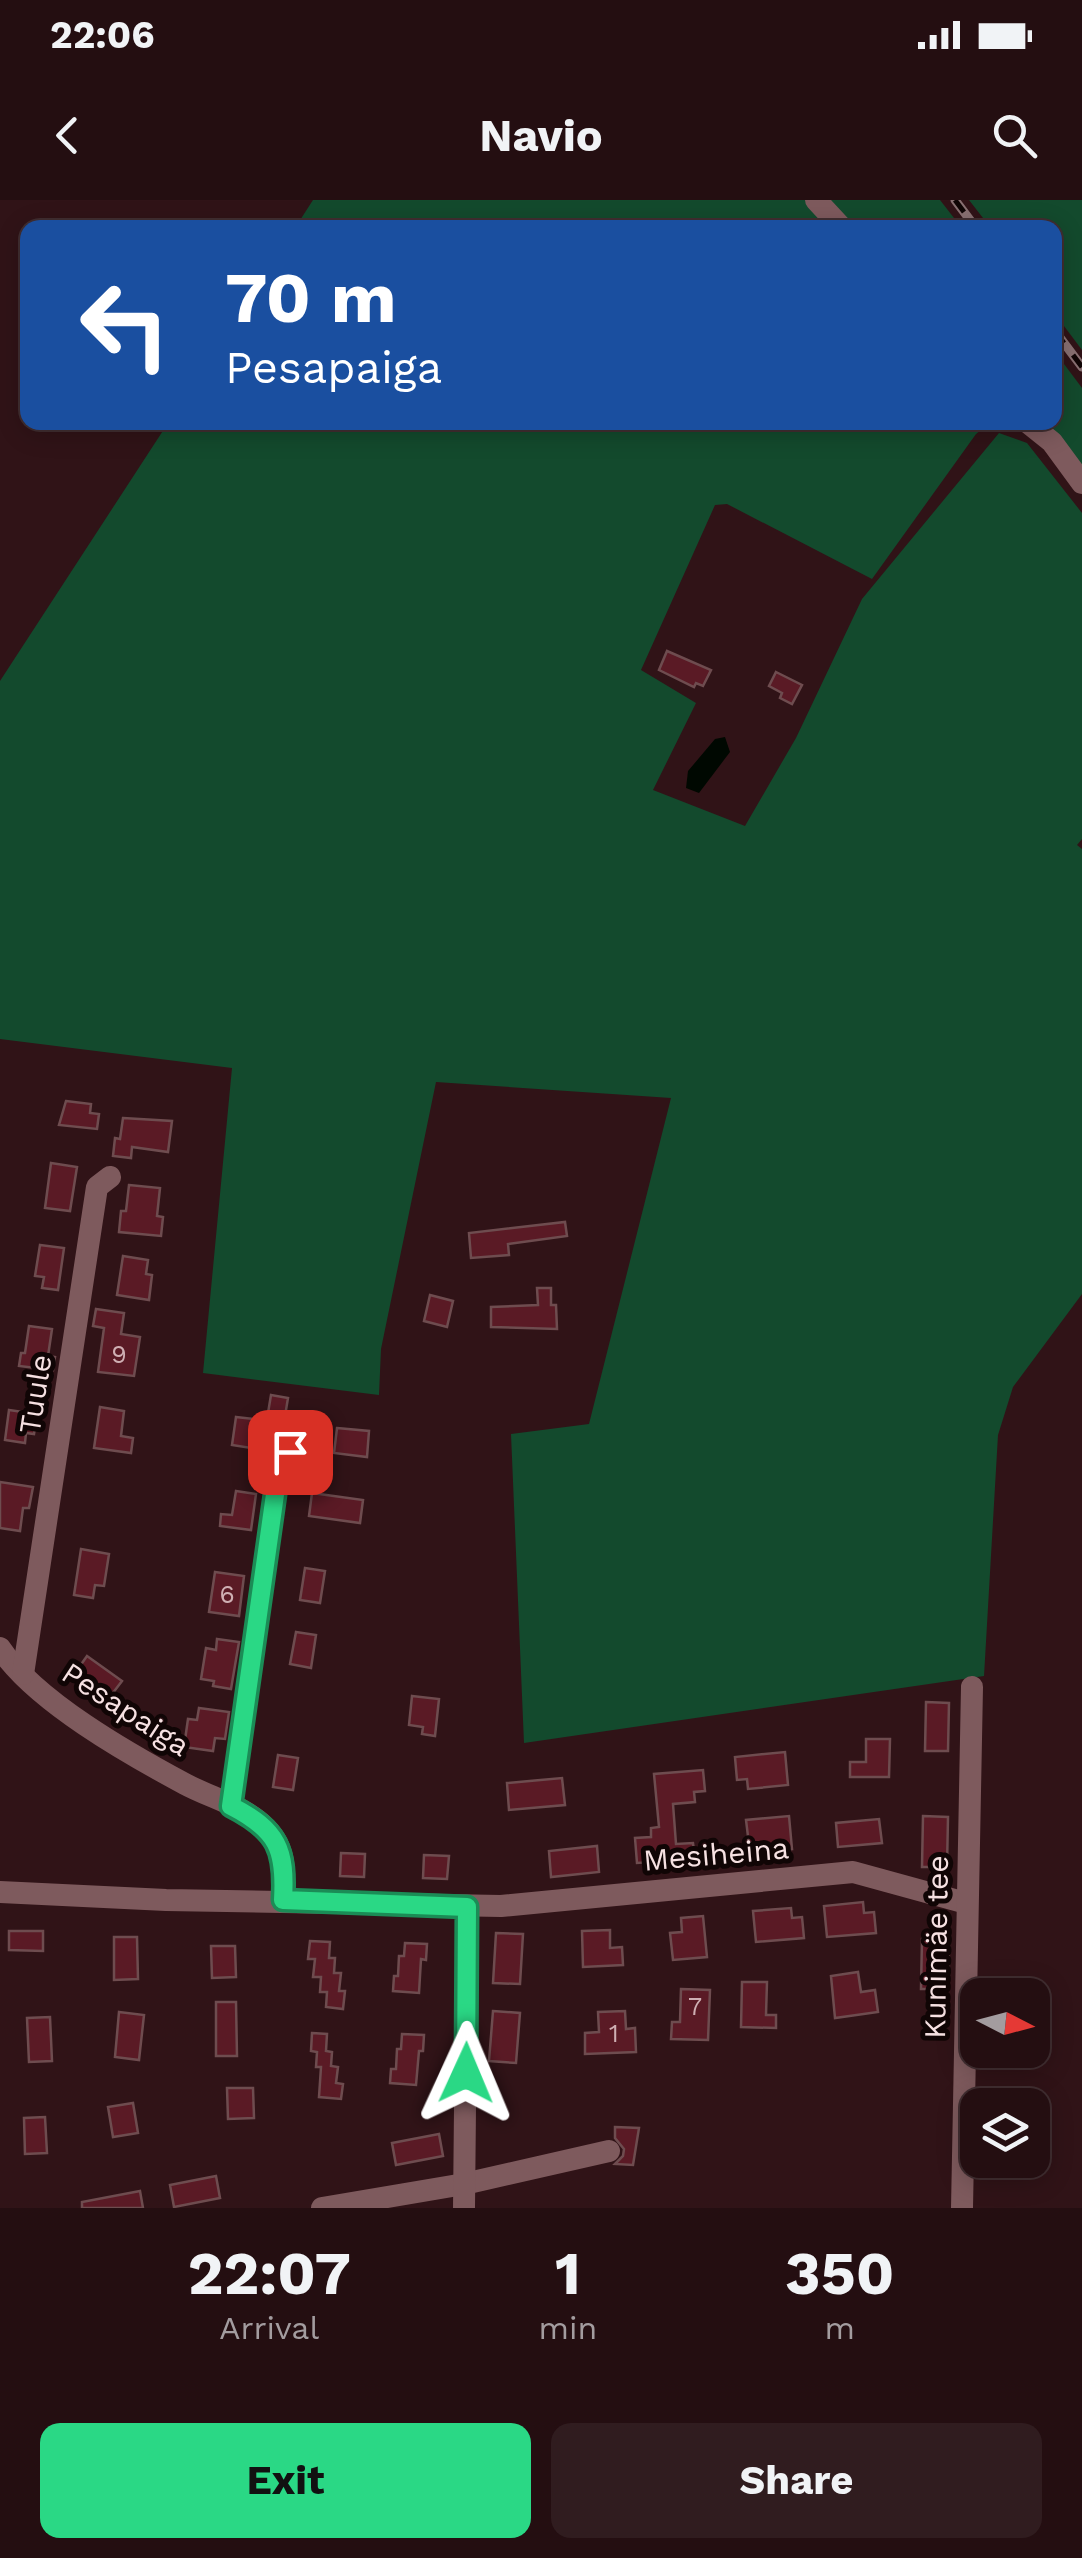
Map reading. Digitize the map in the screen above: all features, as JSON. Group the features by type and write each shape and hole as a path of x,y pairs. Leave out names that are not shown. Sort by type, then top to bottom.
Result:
{"street":[{"path":"816,200 835,220"},
{"path":"1036,430 1052,442 1082,483"},
{"name":"Tuule","path":"23,1674 97,1186 110,1177"},
{"path":"231,1806 279,1466 290,1452"},
{"path":"0,1632 30,1626"},
{"name":"Pesapaiga","path":"0,1648 13,1668 52,1700 127,1750 266,1827 277,1843 286,1872 283,1900"},
{"name":"Kunimäe tee","path":"962,2208 972,1687"},
{"name":"Mesiheina","path":"467,1907 853,1872 966,1903"},
{"path":"0,1892 467,1907 464,2196"},
{"path":"322,2208 464,2196 609,2151"}],"green space":[{"path":"313,200 807,200 826,220 300,220"},
{"path":"825,200 940,200 956,220 844,220"},
{"path":"969,200 1082,200 1082,350 1062,323 1062,220 985,220"},
{"path":"1062,361 1082,388 1082,475 1048,430 1062,430"},
{"path":"163,430 981,430 872,579 727,504 715,505 641,670 696,703 653,790 745,826 796,738 862,599 999,433 1027,443 1082,513 1082,839 1077,845 1082,849 1082,1294 1013,1387 998,1435 984,1676 524,1743 511,1434 589,1424 671,1098 436,1082 381,1349 379,1395 203,1373 232,1068 0,1039 0,681"}],"shaded area":[{"path":"725,737 730,752 699,793 686,788 688,771 715,739"}],"building":[{"path":"667,651 711,670 703,686 696,683 694,687 659,670"},
{"path":"776,672 802,685 792,704 769,686"},
{"path":"66,1101 91,1104 90,1113 99,1114 97,1129 59,1125"},
{"path":"123,1118 172,1121 168,1152 132,1147 131,1158 113,1156"},
{"path":"51,1163 77,1167 70,1211 45,1208"},
{"path":"129,1185 160,1188 157,1216 163,1217 161,1236 119,1232"},
{"path":"565,1222 567,1236 508,1244 509,1255 471,1258 469,1233"},
{"path":"40,1245 64,1248 58,1290 42,1288 44,1277 35,1276"},
{"path":"123,1256 148,1260 146,1274 152,1275 149,1300 117,1295"},
{"path":"537,1288 551,1288 557,1329 491,1327 491,1307 538,1305"},
{"path":"430,1295 453,1301 447,1327 424,1321"},
{"path":"96,1309 124,1313 121,1334 140,1337 134,1376 98,1372 104,1328 93,1326"},
{"path":"29,1326 52,1329 48,1356 55,1357 53,1370 19,1366"},
{"path":"271,1395 288,1398 283,1428 266,1425"},
{"path":"100,1407 124,1411 121,1436 133,1438 131,1453 94,1448"},
{"path":"9,1410 37,1414 34,1434 26,1433 25,1443 5,1440"},
{"path":"236,1417 262,1420 258,1449 232,1445"},
{"path":"337,1428 369,1431 367,1457 334,1453"},
{"path":"0,1482 33,1487 29,1508 23,1508 20,1531 0,1528"},
{"path":"236,1491 256,1494 251,1530 220,1526 221,1514 232,1515"},
{"path":"312,1493 363,1500 360,1523 309,1516"},
{"path":"81,1549 109,1554 104,1586 95,1585 93,1598 74,1595"},
{"path":"305,1568 325,1571 320,1603 300,1600"},
{"path":"215,1572 244,1576 239,1616 209,1612"},
{"path":"296,1632 316,1635 311,1668 290,1664"},
{"path":"217,1639 239,1642 231,1689 201,1679 206,1648 216,1650"},
{"path":"87,1656 122,1681 109,1698 75,1673"},
{"path":"412,1696 439,1699 435,1736 422,1734 423,1727 409,1725"},
{"path":"926,1702 949,1703 948,1751 925,1751"},
{"path":"199,1708 229,1712 225,1739 215,1738 213,1751 184,1747 188,1719 197,1720"},
{"path":"866,1739 890,1739 889,1777 850,1777 850,1762 866,1762"},
{"path":"785,1752 788,1785 748,1789 747,1779 737,1780 735,1757"},
{"path":"278,1755 298,1758 293,1790 273,1787"},
{"path":"703,1770 705,1791 694,1792 695,1802 673,1804 676,1844 693,1843 695,1859 637,1863 635,1838 651,1837 651,1828 659,1827 654,1774"},
{"path":"562,1778 565,1805 509,1810 507,1783"},
{"path":"789,1816 792,1849 750,1853 746,1820"},
{"path":"923,1816 948,1817 947,1867 922,1867"},
{"path":"879,1819 882,1843 838,1847 836,1823"},
{"path":"597,1846 599,1872 551,1877 549,1851"},
{"path":"341,1853 365,1854 364,1877 340,1876"},
{"path":"424,1855 449,1856 447,1879 423,1878"},
{"path":"863,1902 864,1913 874,1912 876,1933 827,1937 824,1906"},
{"path":"791,1908 792,1918 802,1917 804,1938 756,1942 753,1911"},
{"path":"703,1916 707,1957 673,1960 670,1933 682,1932 681,1918"},
{"path":"610,1930 610,1948 622,1947 623,1965 583,1967 582,1931"},
{"path":"9,1931 43,1931 43,1951 9,1950"},
{"path":"496,1933 523,1934 520,1984 493,1983"},
{"path":"114,1937 137,1937 138,1979 114,1980"},
{"path":"922,1939 949,1939 948,1989 921,1989"},
{"path":"310,1941 330,1942 329,1958 335,1958 334,1973 341,1973 339,1991 345,1991 343,2009 326,2007 327,1992 320,1992 321,1977 313,1977 315,1959 308,1959"},
{"path":"405,1943 427,1944 426,1960 421,1959 419,1993 393,1991"},
{"path":"211,1946 235,1946 236,1977 212,1978"},
{"path":"858,1972 861,1992 875,1990 878,2012 835,2018 831,1976"},
{"path":"742,1982 767,1982 766,2015 776,2015 776,2028 741,2027"},
{"path":"681,1989 710,1990 708,2040 671,2039 672,2022 680,2022"},
{"path":"216,2002 236,2002 237,2056 216,2056"},
{"path":"493,2011 520,2013 516,2063 489,2061"},
{"path":"625,2011 626,2029 635,2028 636,2052 585,2054 585,2033 599,2032 598,2012"},
{"path":"119,2012 144,2015 139,2060 115,2057"},
{"path":"50,2017 52,2061 29,2062 27,2018"},
{"path":"312,2033 327,2034 326,2051 332,2052 331,2066 338,2067 336,2083 343,2084 341,2099 319,2097 321,2067 316,2067 317,2052 311,2051"},
{"path":"402,2034 424,2035 416,2085 390,2083"},
{"path":"227,2088 253,2088 254,2118 228,2119"},
{"path":"133,2103 138,2133 113,2137 108,2107"},
{"path":"45,2117 47,2153 25,2154 24,2118"},
{"path":"615,2127 639,2128 633,2165 615,2164 624,2149 615,2138"},
{"path":"439,2134 443,2156 396,2165 392,2143"},
{"path":"216,2176 220,2198 174,2207 170,2185"},
{"path":"140,2191 143,2208 82,2208 82,2202"}],"railway":[{"path":"955,200 970,220"},
{"path":"1062,340 1082,367"}],"route":[{"path":"290,1452 279,1466 231,1806 266,1827 277,1843 286,1872 283,1900 467,1907 466,2073"}]}
